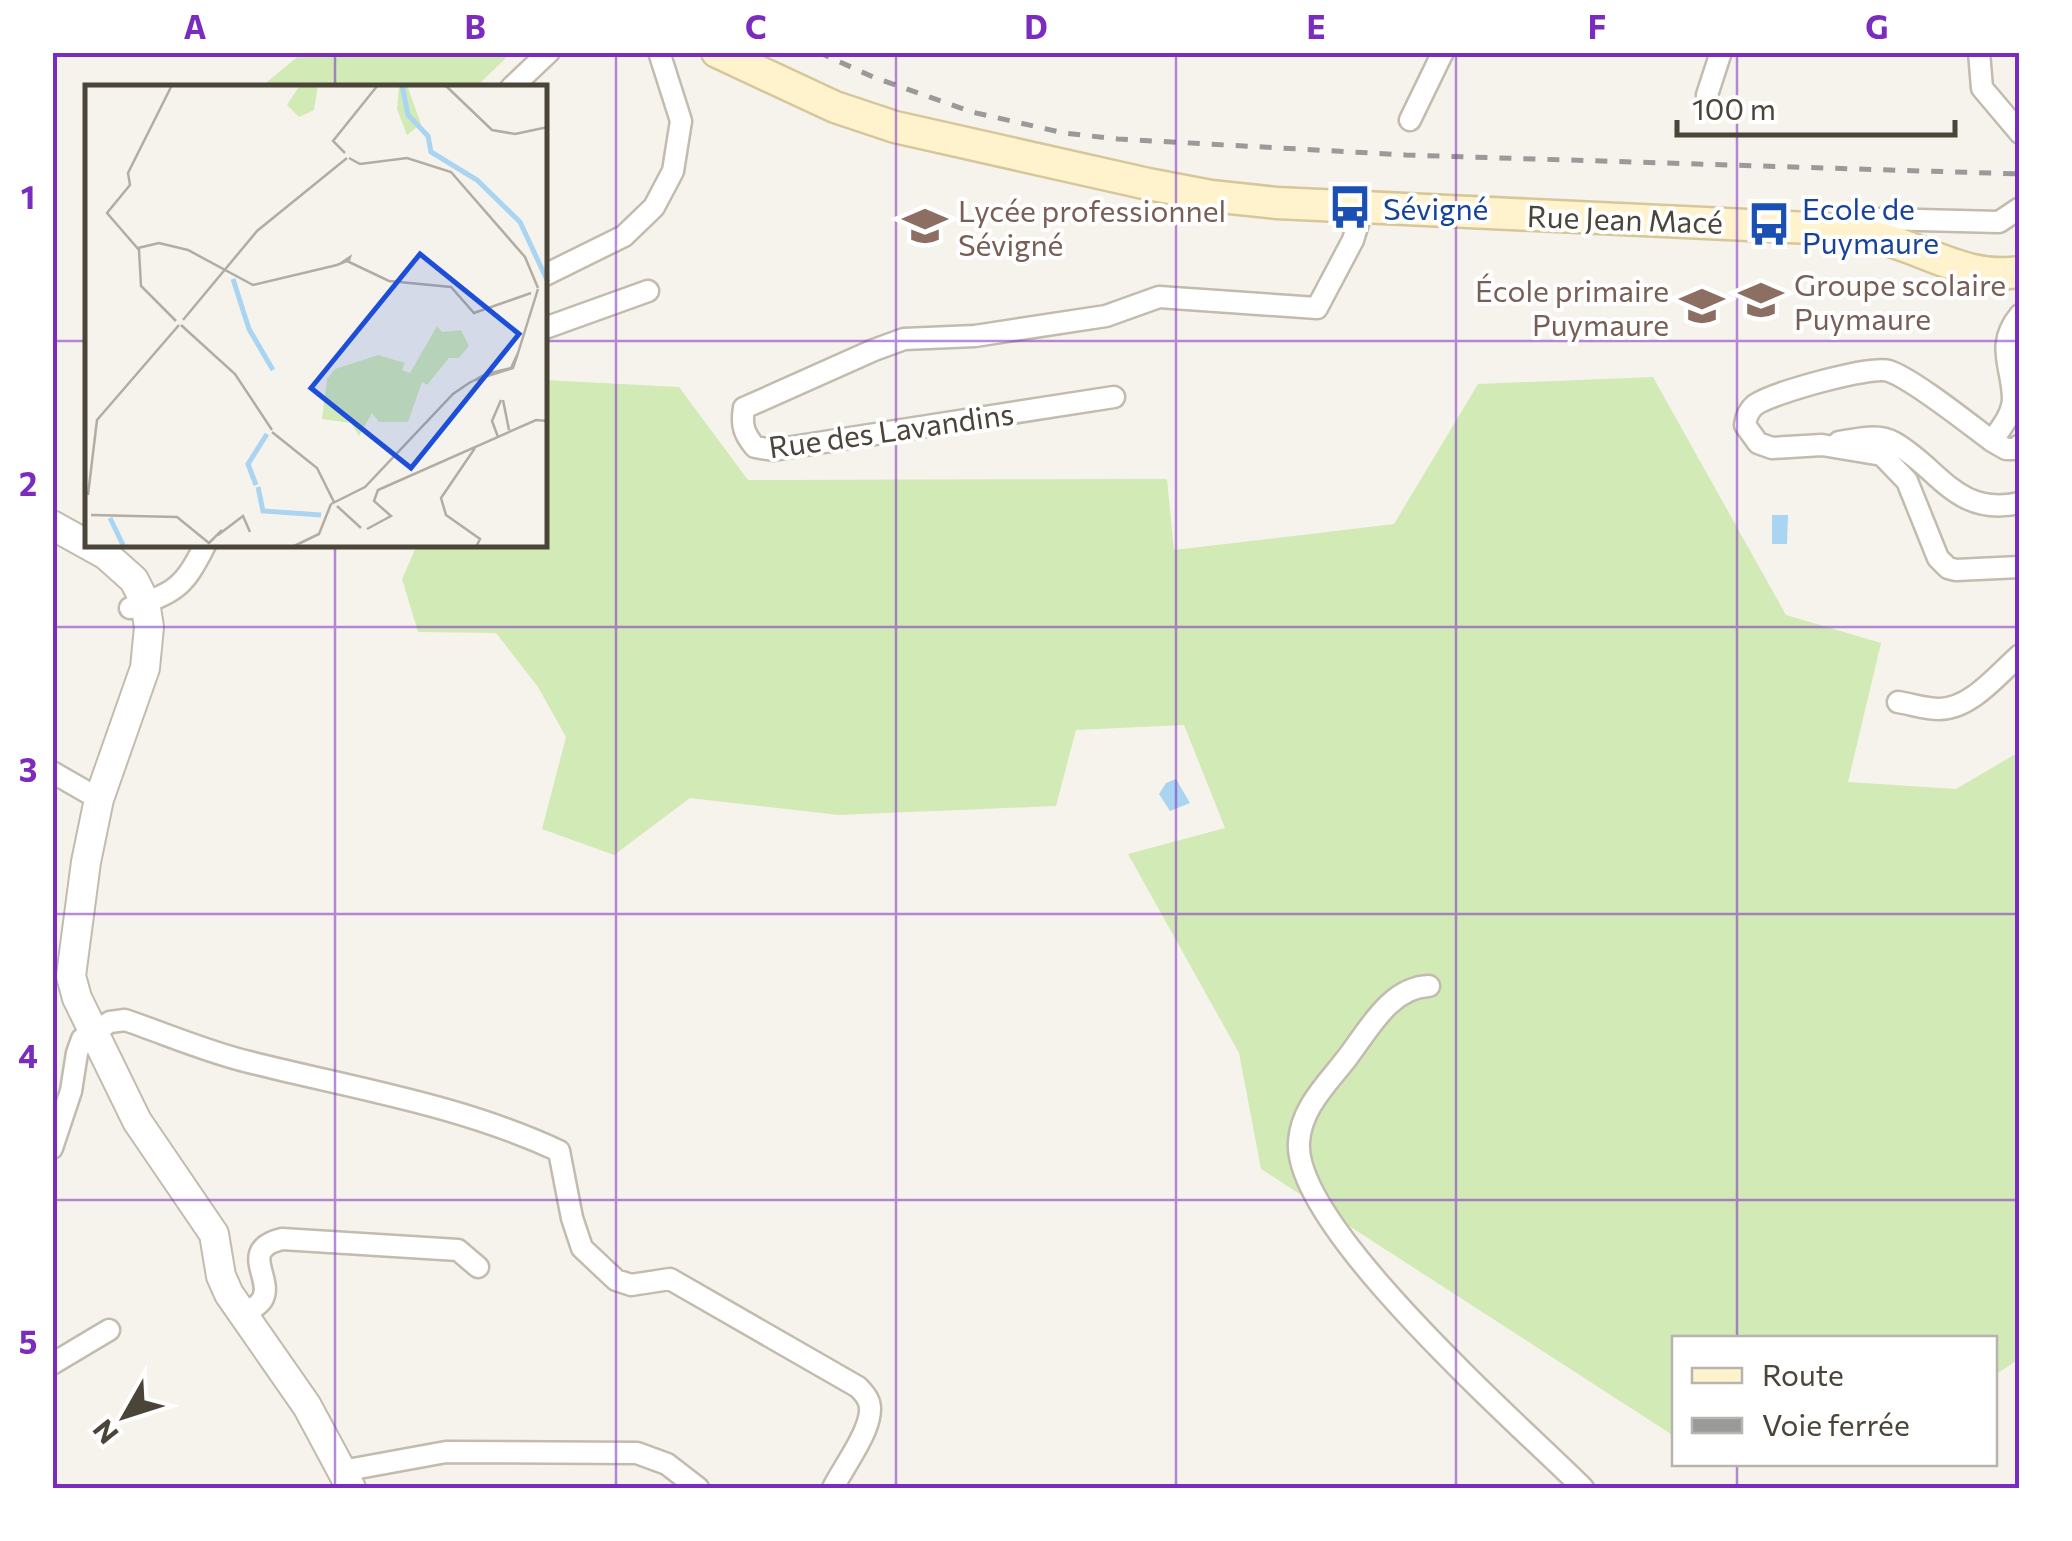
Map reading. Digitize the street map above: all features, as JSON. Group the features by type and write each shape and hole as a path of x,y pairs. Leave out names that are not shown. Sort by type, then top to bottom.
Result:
{"main road":[{"name":"Rue Jean Macé","path":"717,52 836,107 896,127 1211,196 1363,207 1769,224 1864,234 1969,272 2020,272"},
{"name":"Rue Jean Macé","path":"732,52 762,73"}],"street":[{"path":"514,85 549,52"},
{"path":"548,274 624,236 654,207 673,170 680,121 660,52"},
{"path":"1410,120 1444,52"},
{"path":"1707,95 1721,52"},
{"path":"1978,52 1982,88 2020,133"},
{"name":"Rue des Lavandins","path":"1114,397 774,450 755,447 744,434 742,419 744,408 904,339 975,336 1088,318 1159,297 1317,308 1353,240 1363,207"},
{"path":"1864,234 1872,222 1880,220 1999,222 2020,208"},
{"path":"548,327 648,291"},
{"path":"1992,441 2011,408 2006,346 2009,328 2020,315"},
{"path":"2020,445 2006,449 1887,370 1860,371 1771,398 1755,405 1746,415 1745,424 1758,443 1772,448 1874,436 1892,440 1965,500 2003,506 2020,502"},
{"path":"1822,445 1882,455 1894,464 1907,481 1938,558 1948,568 2020,568"},
{"path":"52,526 85,545"},
{"path":"90,548 124,570 141,590 138,605 149,646 99,799 86,862 72,976 77,998 137,1121 214,1234 221,1276 242,1316 308,1406 347,1480 446,1452 637,1452 667,1464 698,1488"},
{"path":"138,605 174,590 190,574 203,548"},
{"path":"1898,702 1939,709 1952,707 1977,693 2020,655"},
{"path":"52,772 99,799"},
{"path":"1429,986 1407,990 1387,1007 1306,1111 1299,1140 1304,1171 1342,1239 1374,1279 1583,1488"},
{"path":"52,1148 72,1091 82,1040 92,1030 126,1020 244,1061 384,1094 523,1134 558,1151 582,1248 616,1280 632,1284 670,1279 858,1387 870,1409 865,1429 832,1488"},
{"path":"242,1316 262,1300 265,1289 259,1258 263,1249 282,1239 458,1250 478,1267"},
{"path":"52,1364 110,1330"}],"green space":[{"path":"302,52 511,53 478,85 263,85"},
{"path":"1653,377 1786,615 1881,643 1848,782 1956,789 2019,752 2019,1359 1997,1374 1997,1336 1672,1336 1672,1435 1261,1169 1239,1053 1128,854 1225,828 1184,725 1076,730 1056,806 839,815 690,798 614,855 542,829 566,737 538,687 496,633 418,632 402,579 416,548 548,548 548,380 679,387 748,480 1167,479 1174,550 1394,524 1478,384"}],"water":[{"path":"1772,515 1788,515 1787,544 1772,544"},
{"path":"1176,779 1190,803 1170,811 1159,794 1166,783"}],"railway":[{"path":"818,52 873,77 972,112 1064,133 1118,139 1406,155 2020,174"}],"place":[{"name":"Sévigné","path":"1350,207"},
{"name":"Ecole de Puymaure","path":"1769,224"},
{"name":"Lycée professionnel Sévigné","path":"925,226"},
{"name":"Groupe scolaire Puymaure","path":"1761,300"},
{"name":"École primaire Puymaure","path":"1702,306"}]}
